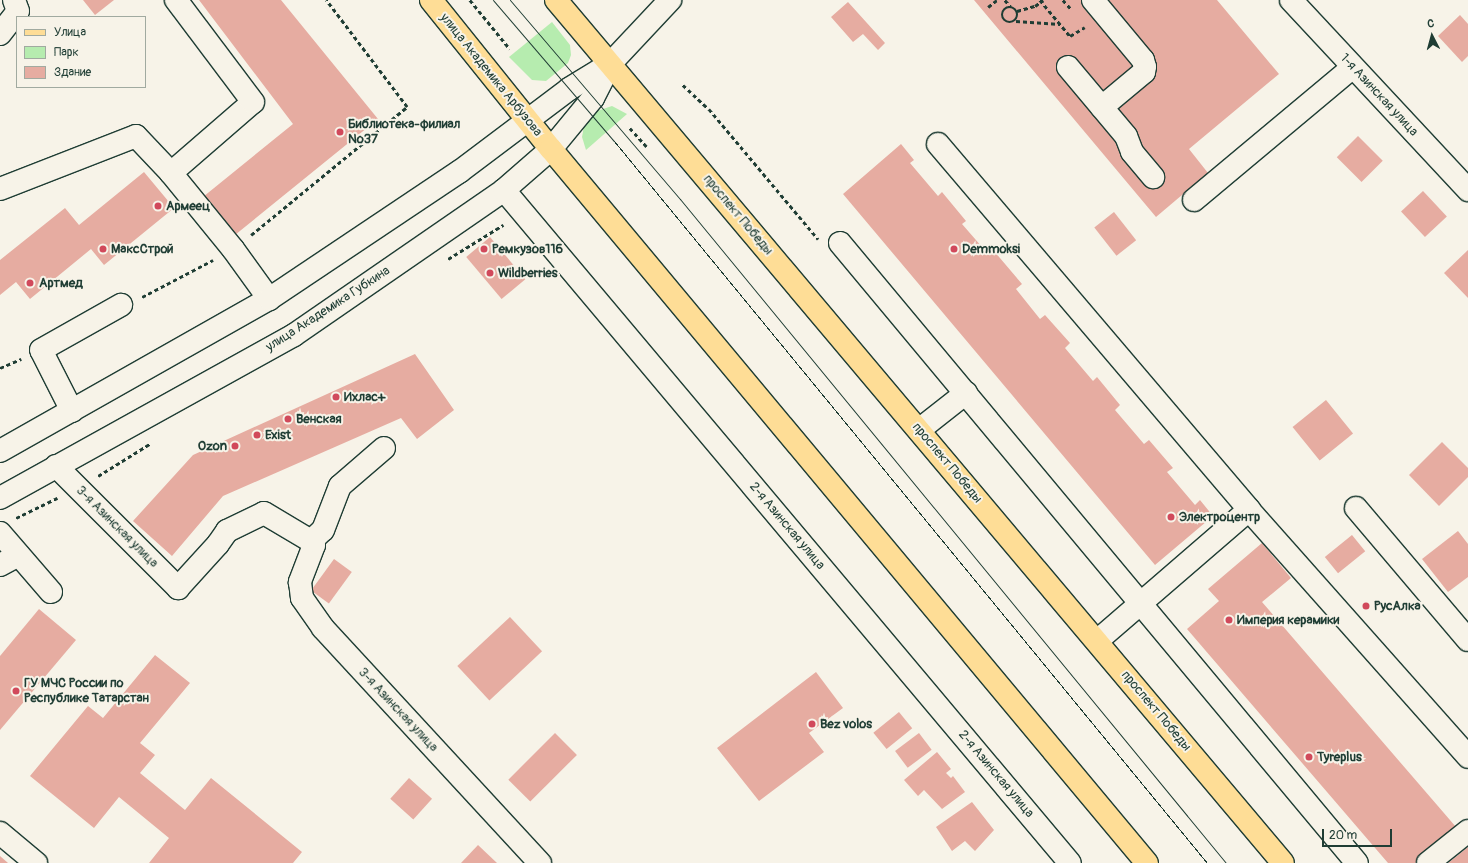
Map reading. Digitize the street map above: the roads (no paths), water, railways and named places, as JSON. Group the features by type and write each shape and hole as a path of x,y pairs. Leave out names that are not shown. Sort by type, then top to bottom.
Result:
{"main road":[{"name":"улица Академика Арбузова","path":"431,0 551,149"},
{"path":"556,0 610,64"},
{"name":"проспект Победы","path":"610,64 1283,863"},
{"path":"551,149 1147,863"}],"street":[{"path":"0,34 18,10 14,0"},
{"path":"171,173 252,102 176,0"},
{"name":"улица Академика Губкина","path":"0,451 269,299 459,172 580,81 610,64 670,0"},
{"name":"1-я Азинская улица","path":"1291,0 1468,190"},
{"path":"1098,6 1143,60 1145,67 1144,72 1102,107"},
{"name":"улица Академика Губкина","path":"0,498 294,335 504,190 551,149 594,98 610,64"},
{"path":"1068,67 1126,136 1132,152 1153,177"},
{"path":"1194,200 1353,67"},
{"path":"0,189 136,136 171,173 234,249 269,299"},
{"path":"938,144 1249,510 1468,757"},
{"name":"2-я Азинская улица","path":"504,190 1070,863"},
{"path":"840,243 1357,863"},
{"path":"72,411 41,350 121,305"},
{"path":"919,430 966,393"},
{"path":"311,540 323,530 340,486 384,448"},
{"name":"3-я Азинская улица","path":"56,466 178,588 218,544 227,530 264,513 311,540 314,545 300,582 302,598 323,628 391,688 540,863"},
{"path":"1356,508 1468,640"},
{"path":"1097,641 1249,510"},
{"path":"0,533 50,592"},
{"path":"0,565 19,556"},
{"path":"1428,863 1468,831"},
{"path":"0,833 36,863"}],"tram line":[{"path":"493,0 614,141 1207,863"},
{"path":"510,0 680,199 1226,863"}],"place":[{"name":"Библиотека-филиал №37","path":"340,132"},
{"name":"Армеец","path":"158,206"},
{"name":"МаксСтрой","path":"103,249"},
{"name":"Ремкузов116","path":"484,249"},
{"name":"Demmoksi","path":"954,249"},
{"name":"Wildberries","path":"490,273"},
{"name":"Артмед","path":"30,283"},
{"name":"Ихлас+","path":"336,397"},
{"name":"Венская","path":"288,419"},
{"name":"Exist","path":"257,435"},
{"name":"Ozon","path":"235,446"},
{"name":"Электроцентр","path":"1171,517"},
{"name":"РусАлка","path":"1366,606"},
{"name":"Империя керамики","path":"1229,620"},
{"name":"ГУ МЧС России по Республике Татарстан","path":"16,691"},
{"name":"Bez volos","path":"812,724"},
{"name":"Tyreplus","path":"1309,757"}]}
